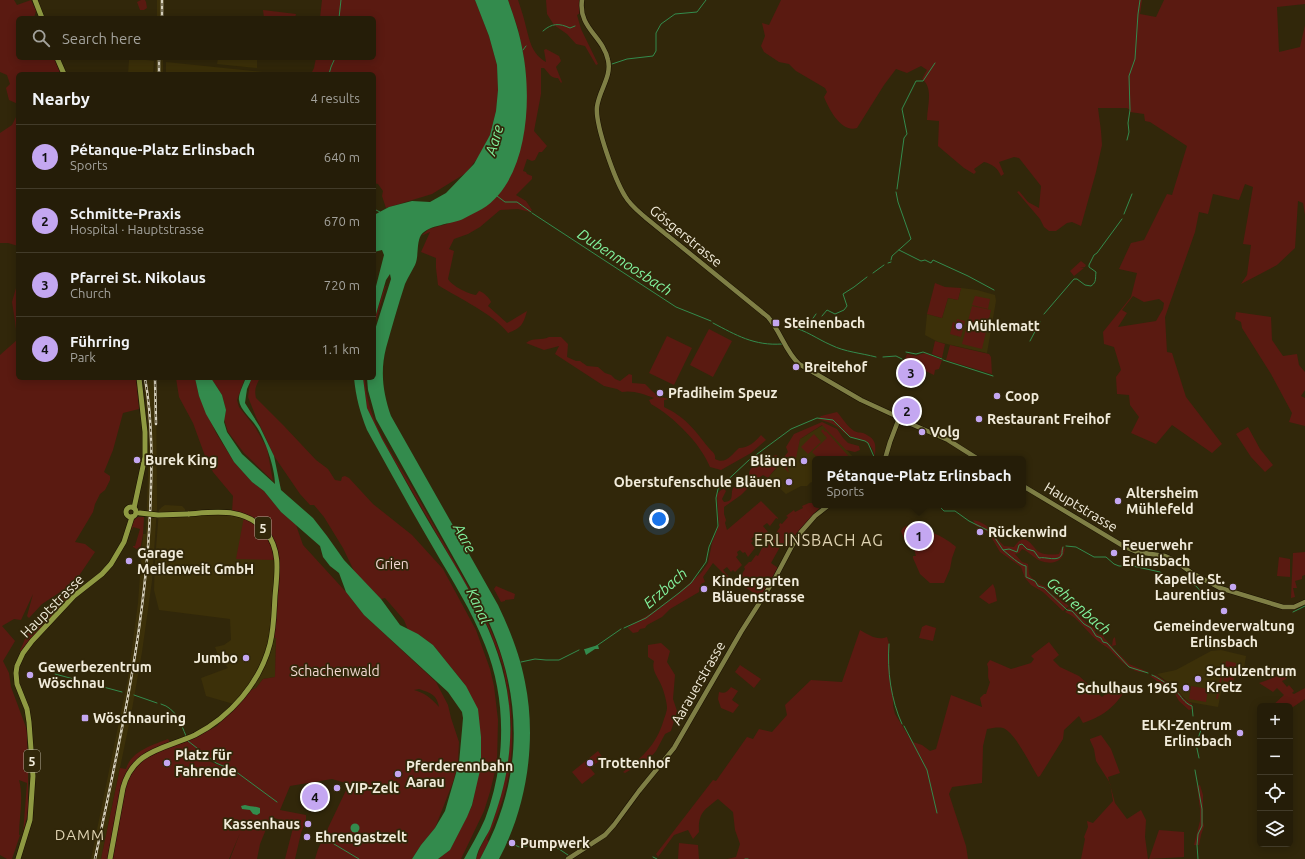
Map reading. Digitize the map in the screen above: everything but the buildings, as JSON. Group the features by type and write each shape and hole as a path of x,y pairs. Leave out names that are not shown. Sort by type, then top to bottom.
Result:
{"main road":[{"path":"35,0 41,16"},
{"name":"Gösgerstrasse","path":"582,0 581,9 585,22 608,59 609,71 598,103 597,120 612,165 625,197 646,218 763,313 772,322 781,335 792,357 799,364 861,400 900,420"},
{"path":"58,60 63,72"},
{"name":"Hauptstrasse","path":"18,859 30,820 33,776 28,715 18,689 16,669 26,649 74,596 109,567 121,547 121,541 133,512 145,450 145,432 139,380"},
{"path":"886,456 900,420 948,440 973,456"},
{"name":"Hauptstrasse","path":"1026,488 1125,547 1137,552 1169,558 1192,573 1220,588 1283,607 1294,607 1305,602"},
{"name":"Aarauerstrasse","path":"569,858 605,834 614,825 674,748 741,632 774,580 792,546 810,522 825,508"},
{"name":"5","path":"110,859 123,788 132,767 151,752 185,739 211,725 230,710 245,694 254,681 265,659 270,644 273,626 277,564 276,552 270,538 256,521 241,514 223,511 158,515 133,512"}],"shaded area":[{"path":"157,0 164,0 163,16 157,16"},
{"path":"129,60 154,61 153,72 128,72"},
{"path":"156,60 163,60 163,72 155,72"},
{"path":"218,60 257,60 257,68 217,64"},
{"path":"166,62 262,72 166,72"},
{"name":"Mühlematt","path":"961,288 977,290 995,295 996,301 987,353 938,342 925,335 927,314 942,318 948,298 958,300"},
{"path":"143,380 156,380 157,508 152,581 131,715 101,859 91,859 128,678 138,603 143,534 146,534 149,443"},
{"name":"Bläuen","path":"823,425 852,456 812,456 812,482 807,486 801,486 786,494 772,481 769,476 779,464 790,463 800,439"},
{"path":"165,505 182,506 185,509 185,516 188,517 195,515 228,513 244,517 277,560 272,637 276,637 275,677 263,679 256,688 249,691 237,705 206,696 201,678 228,668 218,655 215,647 224,645 231,640 230,619 159,610 154,590 155,561 159,510"},
{"name":"Schulzentrum Kretz","path":"1221,650 1246,656 1243,675 1235,674 1233,685 1223,682 1218,707 1189,702 1177,689 1157,674 1176,670 1211,651"}],"green space":[{"path":"0,0 14,0 17,5 31,0 36,11 35,16 16,16 16,60 55,60 60,72 16,72 16,103 9,100 6,88 10,84 7,75 0,72"},
{"path":"145,0 146,2 147,8 144,10 140,10 137,2"},
{"path":"322,0 475,0 489,36 497,65 498,90 496,111 490,135 479,156 466,173 432,194 386,208 382,196 383,191 376,184 376,72 312,72 316,60 376,60 376,16 320,16"},
{"path":"508,0 518,0 530,43 541,59 546,62 544,50 546,49 559,56 561,61 556,67 562,82 561,83 558,78 552,76 544,68 541,68 541,94 534,131 547,146 542,152 539,152 535,160 532,161 527,159 523,171 532,176 532,179 516,195 526,201 532,210 530,212 518,209 500,210 480,227 468,234 454,239 449,249 454,251 448,279 460,289 469,293 476,295 479,291 484,294 491,302 488,306 507,323 527,311 521,325 508,333 485,313 438,285 436,258 421,252 430,232 422,235 429,229 447,224 483,208 498,195 526,77 518,29"},
{"path":"546,0 580,0 580,13 577,15 581,29 598,64 596,65 585,46 576,44 567,34 554,25 547,14"},
{"path":"781,0 1142,0 1140,14 1156,17 1164,0 1305,0 1305,4 1277,7 1279,52 1300,47 1305,25 1305,215 1303,203 1298,201 1295,248 1277,265 1241,284 1247,275 1251,245 1243,244 1253,187 1245,184 1239,200 1213,194 1208,214 1199,212 1195,232 1165,317 1167,352 1172,353 1186,397 1222,444 1212,453 1172,425 1156,444 1131,433 1139,417 1130,405 1129,395 1117,394 1116,377 1121,370 1114,347 1104,344 1103,332 1131,297 1137,273 1119,269 1131,243 1144,240 1167,194 1172,195 1187,146 1150,122 1145,121 1144,114 1130,112 1127,108 1098,108 1102,145 1081,226 1072,222 1067,223 1056,231 1049,231 1044,227 1040,219 1017,192 1019,191 1028,202 1039,208 1041,186 1019,158 1014,157 999,162 1004,174 1001,176 994,167 984,162 974,169 976,172 974,174 964,168 938,146 939,121 927,120 929,92 926,83 922,79 927,70 921,66 907,73 896,69 857,128 851,129 841,124 832,113 824,97 827,92 825,88 796,71 789,64 779,62 764,52 761,46 765,36 762,23 769,25","holes":["1133,296 1144,302 1159,299 1164,303 1163,309 1156,321 1118,327 1127,313 1122,310"]},
{"path":"263,10 296,14 296,16 264,16"},
{"path":"16,117 16,245 0,243 0,133 12,125"},
{"path":"1081,261 1086,265 1085,267 1080,268 1084,268 1074,276 1070,271"},
{"path":"935,283 945,287 961,288 958,300 948,298 942,318 927,314"},
{"path":"385,286 386,286 376,321 376,315"},
{"path":"16,288 16,330 12,302"},
{"path":"975,296 990,299 988,309 972,305"},
{"path":"972,306 991,310 982,349 962,344"},
{"path":"1236,312 1271,317 1272,340 1283,356 1297,354 1299,365 1305,372 1305,390 1301,396 1305,398 1305,426 1289,422 1292,413 1271,374 1242,328 1241,322 1235,319"},
{"path":"957,319 965,321 961,337 950,334 953,322 956,323"},
{"path":"709,329 732,341 713,377 690,365"},
{"path":"667,336 692,348 674,385 649,373"},
{"path":"561,337 568,344 567,357 580,361 587,366 598,367 605,373 620,381 629,374 632,375 632,383 645,384 653,392 669,399 664,400 664,407 678,415 689,424 713,452 715,459 722,461 726,460 739,448 751,444 761,435 766,440 751,453 721,470 710,467 700,449 685,431 677,423 651,404 649,400 654,398 634,392 622,392 617,389 604,386 555,354 559,346 544,350 526,343 531,340"},
{"path":"16,341 16,380 136,380 139,409 123,413 113,450 104,472 110,476 110,480 105,490 100,494 93,512 75,542 85,544 95,552 74,583 42,604 29,618 27,616 33,594 21,620 14,619 2,626 15,641 3,661 9,673 11,687 27,730 28,812 23,834 20,835 12,859 7,859 0,855 0,355","holes":["19,780 27,783 23,834 19,835 21,801"]},
{"path":"935,341 945,344 942,358 932,354"},
{"path":"950,345 989,354 991,357 992,374 946,360"},
{"path":"925,353 942,360 939,369 935,370 934,375 904,361 907,354 916,356"},
{"name":"Schachenwald","path":"176,380 195,380 199,396 216,433 234,462 252,482 264,491 281,512 296,525 303,545 346,592 364,615 436,682 448,705 459,742 458,763 453,782 435,828 412,859 315,859 318,849 349,784 332,779 290,786 280,810 306,815 306,821 301,833 295,859 285,859 294,824 271,817 260,844 257,859 230,859 240,833 229,859 112,859 127,779 136,765 155,752 192,739 217,726 249,691 256,688 263,679 275,677 276,638 271,637 277,560 236,559 244,517 232,512 233,496 213,472 205,456 193,423 179,397","holes":["419,689 435,697 439,707 428,696 414,690","192,750 230,770 199,757 192,752 188,755"]},
{"path":"212,380 244,380 237,400 239,407 255,427 267,448 273,481 244,453 228,432 224,419 226,410 222,395"},
{"name":"Grien","path":"251,380 259,380 255,392 256,398 316,460 328,469 335,480 341,481 342,477 345,476 349,478 373,504 412,535 443,569 476,630 490,669 494,686 498,720 497,763 484,811 461,859 438,859 450,850 472,806 475,791 466,686 433,645 418,634 408,630 404,620 385,598 381,599 355,573 343,548 324,517 314,505 310,505 300,494 274,456 248,397"},
{"path":"363,380 365,380 369,406 380,432 478,605 496,641 505,670 512,719 509,771 501,804 487,840 489,841 480,859 476,859 495,815 508,763 511,725 503,666 489,629 473,597 382,439 367,408"},
{"path":"837,412 847,425 854,431 863,433 873,439 875,445 875,456 869,444 863,440 851,437 834,425 818,419 821,416"},
{"path":"822,422 837,429 848,443 859,446 860,450 855,452 846,450 822,425 800,439 796,458 787,468 789,473 782,465 784,464 784,457 788,452 786,447 794,434"},
{"path":"1248,427 1260,449 1273,465 1265,472 1251,457 1236,434"},
{"path":"823,429 825,432 826,431 848,456 816,456 812,452 827,438 821,431"},
{"path":"814,434 821,442 808,454 801,447"},
{"path":"776,455 780,458 781,462 768,478 763,475 756,484 753,483 741,495 724,507 727,530 761,501 778,518 776,518 770,526 767,523 763,526 768,532 761,541 755,536 751,539 753,541 751,543 755,548 748,557 745,552 743,553 740,550 737,552 738,555 736,557 742,565 735,572 733,570 731,572 727,567 723,570 729,577 728,578 713,563 703,577 705,582 701,584 699,592 670,609 662,617 647,625 645,628 633,633 628,627 653,612 675,596 701,573 708,563 712,543 719,525 717,495 719,492 724,489 726,491 722,499 724,502 730,500 732,497 733,488 747,482 751,468 766,462"},
{"path":"812,503 812,508 819,508 796,534 787,548 781,545 771,563 778,568 760,597 737,582 745,569 744,567 751,562 756,555 758,556 770,537 773,538 780,527 780,523 782,524 788,517 786,516 794,510 795,512 803,508 802,506"},
{"path":"144,517 140,551 133,546 135,546 140,529 133,527 132,530 131,529 133,519"},
{"path":"973,520 988,527 1004,546 1014,547 1019,541 1024,539 1039,552 1051,555 1059,554 1062,546 1065,549 1060,560 1050,563 1038,560 1022,549 1019,553 1015,554 1022,562 1028,564 1029,574 1031,577 1069,606 1063,611 1043,592 1031,585 1025,578 1021,567 1000,552 990,535 985,530 976,526"},
{"path":"906,526 921,528 922,531 935,534 956,547 950,569 944,583 930,583 920,574 913,558 913,556 916,556 914,549 916,548 913,542 915,539 908,542 904,539 901,531"},
{"path":"1305,552 1305,575 1302,576 1302,579 1295,581 1297,588 1293,588 1295,597 1291,598 1293,553"},
{"path":"1279,557 1290,559 1290,577 1277,576"},
{"path":"81,581 83,583 76,589 21,653 20,650 29,630 28,625 59,598 75,588"},
{"path":"993,584 997,601 989,604 979,597"},
{"path":"496,586 515,594 514,599 501,602 494,589"},
{"path":"1069,608 1078,613 1086,623 1096,629 1095,632 1099,635 1104,635 1104,638 1129,664 1148,672 1137,672 1124,664 1110,649 1092,636 1080,622 1065,612"},
{"path":"926,625 936,628 933,641 919,638 922,627"},
{"path":"860,630 876,638 887,637 889,644 890,679 895,714 913,742 922,745 930,751 936,749 951,695 982,707 980,698 986,694 990,682 988,678 987,664 990,660 1011,669 1031,663 1034,659 1031,656 1049,642 1059,655 1053,660 1060,667 1079,676 1102,697 1114,687 1123,694 1110,709 1101,715 1083,723 1079,716 1064,730 1063,739 1038,777 1018,742 1008,731 1003,728 987,729 983,746 982,783 952,787 949,794 966,846 968,859 727,859 736,857 740,844 735,830 733,812 718,799 703,812 700,820 699,832 693,839 688,830 674,835 658,857 656,854 713,780 716,781 747,737 753,739 759,729 772,732 787,715 785,705 811,680 842,682"},
{"path":"1115,637 1116,645 1112,646 1113,639"},
{"path":"661,643 670,651 667,662 675,675 673,699 677,711 671,731 665,734 656,751 640,769 635,767 625,773 623,772 637,761 653,743 661,728 667,709 661,684 654,671 654,661 648,657 648,645"},
{"path":"1226,661 1236,663 1233,683 1223,681"},
{"path":"1223,662 1225,663 1218,699 1216,699"},
{"path":"740,665 761,679 754,688 735,672"},
{"path":"1295,666 1286,679 1282,681 1287,687 1289,685 1294,691 1292,693 1294,694 1305,688 1305,699 1293,707 1293,703 1275,703 1284,695 1277,688 1273,692 1259,683 1278,676"},
{"path":"1156,675 1177,689 1183,698 1192,704 1192,709 1189,710 1179,701 1175,694 1150,676"},
{"path":"1191,686 1208,689 1206,702 1189,699"},
{"path":"731,687 738,691 732,700 739,705 733,713 721,708 718,699 719,692 726,692"},
{"path":"1101,735 1111,749 1120,773 1108,777 1109,782 1096,761 1094,749 1090,740"},
{"path":"168,739 170,742 144,755 130,768 108,859 101,859 120,768 126,769 138,753 149,746"},
{"name":"Trottenhof","path":"598,751 603,758 590,768 595,774 582,784 572,772"},
{"path":"1200,785 1203,795 1204,826 1199,845 1194,845 1200,821 1197,786"},
{"path":"1111,787 1115,803 1127,819 1141,810 1146,820 1145,837 1148,859 1081,859 1085,839 1084,837 1088,827 1087,821 1093,823 1113,801"},
{"path":"316,789 320,792 320,796 316,803 312,804 309,799 312,792"},
{"path":"1159,830 1184,832 1184,857 1149,859"},
{"path":"679,843 698,845 699,859 678,859"}],"water":[{"name":"Aare","path":"475,0 508,0 517,26 526,72 526,116 518,160 509,179 497,196 482,209 458,221 429,229 421,235 419,239 416,262 405,284 386,348 383,366 383,382 391,416 498,605 507,624 523,672 530,727 527,773 517,818 499,859 480,859 499,817 507,791 512,765 514,739 513,713 503,662 495,637 484,612 376,419 368,390 367,380 376,380 376,327 391,279 390,274 386,280 376,314 376,286 384,255 382,250 376,252 376,214 389,207 412,201 430,202 446,193 474,164 490,135 496,111 498,90 497,65 489,36"},
{"path":"195,380 212,380 222,395 226,410 224,422 227,432 242,454 275,484 275,477 269,454 263,438 256,426 241,407 239,400 245,380 251,380 247,389 245,403 260,427 274,456 281,490 313,518 344,560 381,599 400,625 418,634 433,645 466,686 478,709 481,737 481,766 472,805 450,850 438,859 412,859 435,828 445,811 459,763 463,718 462,712 448,692 364,615 346,592 339,573 330,566 323,557 320,546 281,512 264,491 252,482 234,462 206,414 199,396"},
{"path":"354,380 363,380 367,408 382,439 466,584 480,611 502,667 508,697 510,728 507,771 496,812 476,859 464,859 485,819 492,798 500,754 500,709 492,666 480,632 468,608 408,505 367,430 356,392"},
{"path":"598,645 599,649 595,649 586,655 584,649"},
{"path":"245,805 260,808 260,813 257,815 253,814 250,810 242,809 241,806"},
{"path":"353,824 357,824 359,828 357,832 353,832 351,830 351,826"}],"waterway":[{"path":"339,16 341,0"},
{"path":"612,64 627,59 653,56 656,51 656,33 661,24 675,14 697,12 706,0"},
{"name":"Dubenmoosbach","path":"1127,140 1130,110 1129,76 1135,59 1140,0"},
{"path":"543,31 549,26 553,25 562,25 570,28 575,26"},
{"path":"523,50 526,46"},
{"path":"330,72 334,60"},
{"path":"897,189 904,138 907,134 902,109 916,81 923,81 935,63"},
{"path":"891,260 892,256 911,239 896,192"},
{"name":"Dubenmoosbach","path":"1124,214 1132,194"},
{"name":"Dubenmoosbach","path":"497,196 505,202 517,202 531,212"},
{"path":"376,210 380,212"},
{"name":"Dubenmoosbach","path":"532,213 676,307 711,321"},
{"name":"Dubenmoosbach","path":"1044,314 1074,279 1077,279 1085,285 1091,286 1094,283 1096,272 1089,267 1089,265 1094,255 1122,219"},
{"path":"899,250 921,261 925,260 931,263 933,260 994,290"},
{"path":"873,273 884,265"},
{"path":"822,316 827,310 835,314 844,310 847,306 843,294 867,277"},
{"path":"803,329 809,324 816,314"},
{"name":"Dubenmoosbach","path":"1030,341 1040,322"},
{"name":"Dubenmoosbach","path":"713,323 746,339 763,343 782,344"},
{"name":"Dubenmoosbach","path":"791,327 807,332 826,343 847,351 876,357"},
{"name":"Dubenmoosbach","path":"906,352 916,354 923,352 942,359"},
{"name":"Dubenmoosbach","path":"883,357 896,356 902,359"},
{"name":"Dubenmoosbach","path":"943,360 993,376"},
{"name":"Erzbach","path":"624,628 646,618 691,583 706,562 709,547 718,526 716,498 718,489 749,460 791,429 817,418 833,420 850,437 868,443 874,456"},
{"name":"Erzbach","path":"941,508 944,511 955,511 969,521 991,532 1003,550 1009,549 1017,552 1019,545 1022,544 1027,549 1034,551 1039,558 1055,559 1060,557 1063,547"},
{"name":"Erzbach","path":"1066,546 1076,547 1094,557 1106,557 1114,564 1119,566 1133,566 1160,572 1166,576 1181,577 1196,586 1205,596 1209,598 1219,593 1227,592"},
{"name":"Gehrenbach","path":"1003,550 1018,562 1026,566 1026,577 1035,581 1038,586 1044,588 1067,610 1072,611 1084,624 1091,628 1096,636 1101,638 1103,642 1107,643 1129,667 1148,673"},
{"name":"Erzbach","path":"1293,612 1305,606"},
{"name":"Erzbach","path":"595,647 621,629"},
{"path":"889,644 889,675 895,705 902,724"},
{"name":"Erzbach","path":"521,662 535,659 559,660 579,650"},
{"path":"55,674 122,692"},
{"name":"Gehrenbach","path":"1152,675 1172,687 1185,702 1192,706 1193,716"},
{"path":"134,695 157,703"},
{"path":"161,704 171,709 180,722 186,736"},
{"path":"904,726 927,770 937,813"},
{"name":"Gehrenbach","path":"1199,758 1196,744 1201,730"},
{"path":"188,741 216,763 235,771 277,802"},
{"name":"Gehrenbach","path":"1195,770 1202,809 1202,826 1198,834 1197,845 1198,859"},
{"path":"334,844 359,859"},
{"path":"513,844 519,847 527,846"},
{"path":"531,847 542,849 548,844 556,847 568,855"},
{"path":"653,857 657,859"}],"railway":[{"path":"162,0 162,16"},
{"path":"159,60 159,72"},
{"path":"95,859 122,730 143,601 151,497 151,446 148,395 145,380"},
{"path":"155,380 156,424"}],"place":[{"name":"Steinenbach","path":"776,323"},
{"name":"Mühlematt","path":"959,326"},
{"name":"Breitehof","path":"796,367"},
{"name":"Pfarrei St. Nikolaus","path":"911,373"},
{"name":"Pfadiheim Speuz","path":"660,393"},
{"name":"Coop","path":"997,396"},
{"name":"Schmitte-Praxis","path":"907,411"},
{"name":"Restaurant Freihof","path":"979,419"},
{"name":"Volg","path":"922,432"},
{"name":"Burek King","path":"137,460"},
{"name":"Bläuen","path":"804,461"},
{"name":"Oberstufenschule Bläuen","path":"789,482"},
{"name":"Altersheim Mühlefeld","path":"1118,501"},
{"name":"Rückenwind","path":"980,532"},
{"name":"Pétanque-Platz Erlinsbach","path":"919,536"},
{"name":"Feuerwehr Erlinsbach","path":"1114,553"},
{"name":"Garage Meilenweit GmbH","path":"129,561"},
{"name":"Kapelle St. Laurentius","path":"1233,587"},
{"name":"Kindergarten Bläuenstrasse","path":"704,589"},
{"name":"Gemeindeverwaltung Erlinsbach","path":"1224,611"},
{"name":"Jumbo","path":"246,658"},
{"name":"Gewerbezentrum Wöschnau","path":"30,675"},
{"name":"Schulzentrum Kretz","path":"1198,679"},
{"name":"Schulhaus 1965","path":"1186,688"},
{"name":"Wöschnauring","path":"85,718"},
{"name":"ELKI-Zentrum Erlinsbach","path":"1240,733"},
{"name":"Platz für Fahrende","path":"167,763"},
{"name":"Trottenhof","path":"590,763"},
{"name":"Pferderennbahn Aarau","path":"398,774"},
{"name":"VIP-Zelt","path":"337,788"},
{"name":"Führring","path":"315,797"},
{"name":"Kassenhaus","path":"308,824"},
{"name":"Ehrengastzelt","path":"307,837"},
{"name":"Pumpwerk","path":"512,843"}],"district":[{"name":"ERLINSBACH AG","path":"819,540"},
{"name":"DAMM","path":"80,834"}],"water label":[{"name":"Kanal","path":"479,606"}]}
